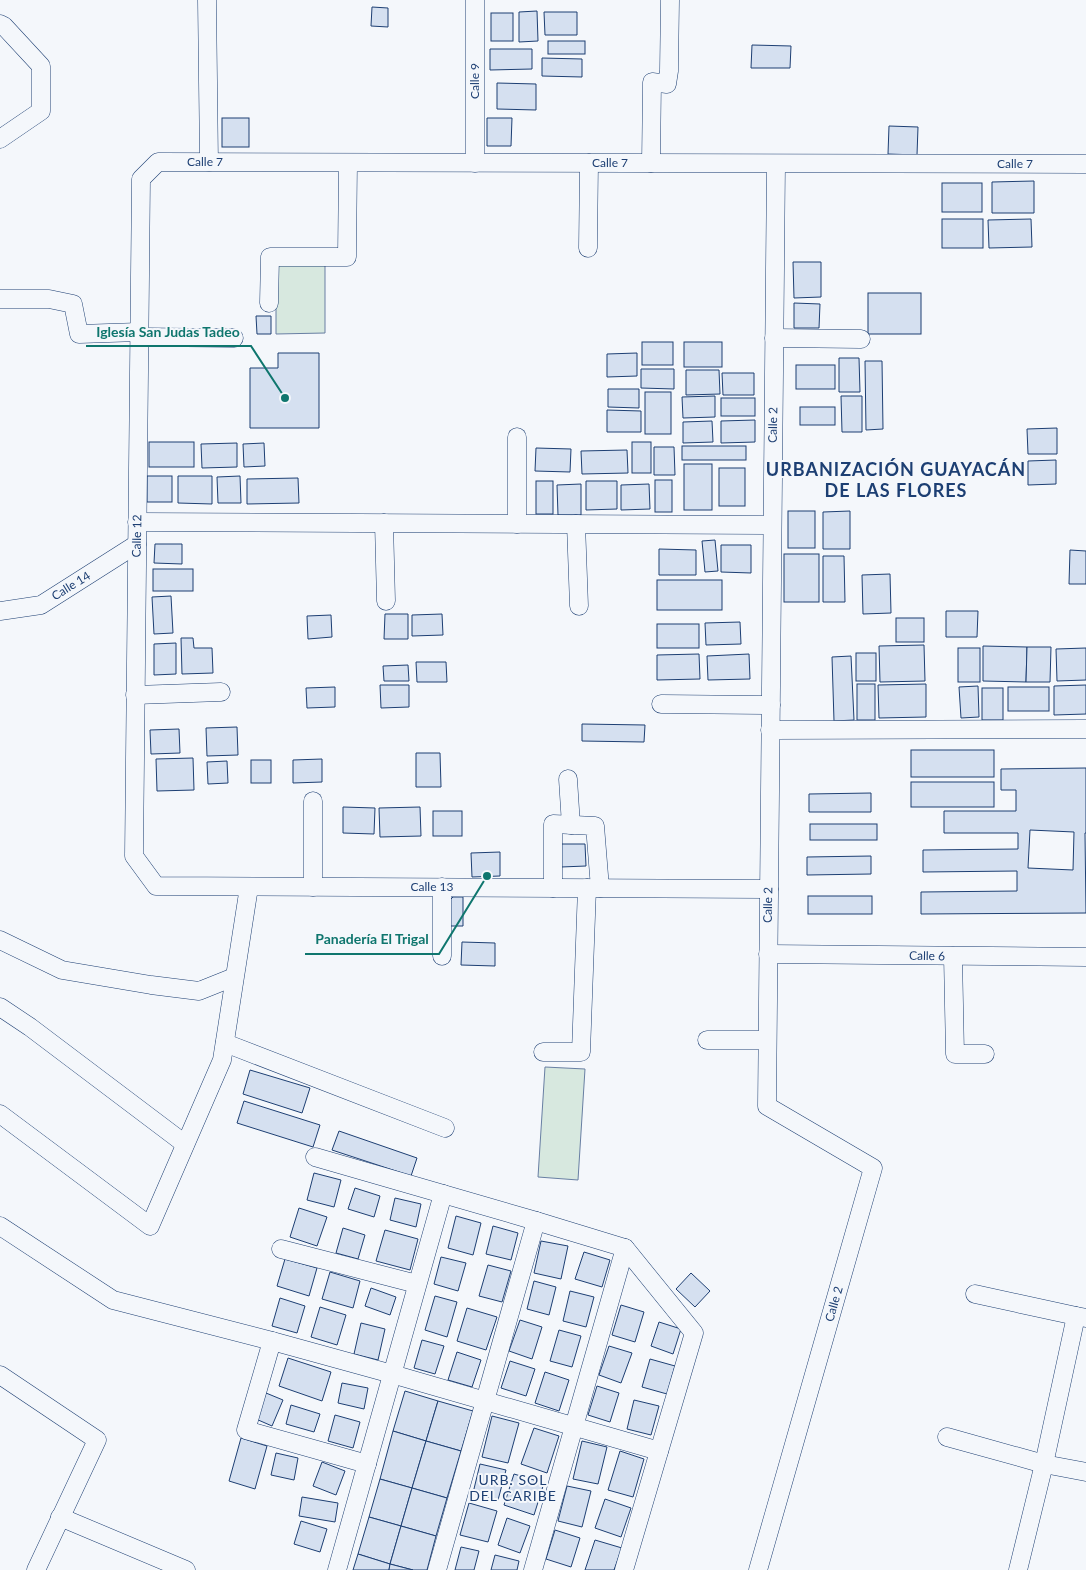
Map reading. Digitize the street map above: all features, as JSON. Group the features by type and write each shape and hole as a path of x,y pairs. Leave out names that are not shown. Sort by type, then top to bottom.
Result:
{"street":[{"path":"207,0 209,162"},
{"name":"Calle 9","path":"475,0 475,163"},
{"path":"651,164 652,82 667,84 669,72 670,0"},
{"path":"0,139 41,111 41,66 2,25"},
{"name":"Calle 7","path":"140,179 158,162 1086,164"},
{"path":"270,302 270,257 347,257 348,163"},
{"path":"588,248 589,163"},
{"name":"Calle 2","path":"758,1570 873,1168 767,1106 776,164"},
{"name":"Calle 12","path":"140,179 134,856 156,886"},
{"path":"0,299 49,298 73,304 79,334 234,338"},
{"path":"774,338 861,339"},
{"path":"517,437 517,524"},
{"path":"137,522 772,525"},
{"path":"384,523 386,601"},
{"path":"576,524 579,606"},
{"name":"Calle 14","path":"0,611 41,605 137,544"},
{"path":"135,695 221,692"},
{"path":"661,704 770,705"},
{"path":"770,730 1086,729"},
{"path":"568,779 571,825"},
{"path":"313,801 313,887"},
{"path":"543,1052 581,1052 593,888 595,826 553,824 553,888"},
{"name":"Calle 13","path":"156,886 768,889"},
{"path":"0,1114 150,1226 222,1060 249,887"},
{"path":"442,888 442,956"},
{"path":"0,940 62,970 151,986 199,991 234,977"},
{"name":"Calle 6","path":"768,954 1086,957"},
{"path":"953,956 955,1054 986,1054"},
{"path":"0,1007 30,1027 185,1144"},
{"path":"707,1040 767,1040"},
{"path":"225,1043 445,1128"},
{"path":"315,1157 624,1248 694,1333 624,1570"},
{"path":"337,1570 443,1194"},
{"path":"437,1570 536,1221"},
{"path":"0,1226 113,1300 392,1374 659,1451"},
{"path":"533,1570 624,1248"},
{"path":"281,1249 418,1284"},
{"path":"975,1294 1081,1317 1018,1570"},
{"path":"272,1341 246,1430 367,1464"},
{"path":"0,1375 97,1440 36,1570"},
{"path":"947,1437 1044,1464 1086,1472"},
{"path":"60,1517 186,1570"}],"shaded area":[{"path":"276,262 325,262 325,333 276,334"},
{"path":"545,1067 585,1069 578,1180 538,1177"}],"building":[{"path":"372,7 388,8 388,27 371,26"},
{"path":"537,11 538,41 519,42 519,12"},
{"path":"544,12 577,12 577,35 545,35"},
{"path":"491,13 513,13 513,41 491,41"},
{"path":"548,41 585,41 585,54 548,54"},
{"path":"752,45 791,46 790,68 751,68"},
{"path":"490,49 532,49 532,69 490,70"},
{"path":"542,58 582,59 582,77 542,76"},
{"path":"497,83 536,84 536,110 497,109"},
{"path":"222,118 249,118 249,147 222,147"},
{"path":"487,118 512,118 511,146 487,146"},
{"path":"889,126 918,127 917,155 888,154"},
{"path":"1034,181 1034,213 992,213 992,182"},
{"path":"942,183 982,183 982,212 942,212"},
{"path":"942,219 983,219 983,248 942,248"},
{"path":"1031,219 1032,247 989,248 988,220"},
{"path":"793,262 821,262 821,297 794,298"},
{"path":"868,293 921,293 921,334 868,334"},
{"path":"794,303 820,304 819,328 794,328"},
{"path":"256,316 271,316 271,334 257,334"},
{"path":"642,342 673,342 673,365 642,365"},
{"path":"684,342 722,342 722,367 684,367"},
{"path":"278,353 319,353 319,428 250,428 250,368 278,368"},
{"path":"637,353 637,376 607,377 607,354"},
{"path":"839,358 859,358 860,392 839,392"},
{"path":"865,361 882,361 883,429 866,430"},
{"path":"796,365 835,365 835,389 796,389"},
{"path":"641,369 674,369 674,389 641,388"},
{"path":"686,370 719,370 720,394 686,395"},
{"path":"722,373 754,373 754,395 723,395"},
{"path":"608,389 639,389 639,408 608,407"},
{"path":"645,392 671,392 671,434 645,434"},
{"path":"715,396 715,417 683,418 682,397"},
{"path":"841,396 862,396 862,432 842,432"},
{"path":"721,398 755,398 755,416 721,416"},
{"path":"800,407 835,407 835,425 800,425"},
{"path":"607,410 641,411 641,432 607,432"},
{"path":"755,420 755,442 721,443 721,421"},
{"path":"712,421 713,442 683,443 683,422"},
{"path":"1057,428 1057,454 1028,454 1027,429"},
{"path":"149,442 194,442 194,467 149,467"},
{"path":"632,442 651,442 651,473 632,473"},
{"path":"237,443 237,467 202,468 201,444"},
{"path":"264,443 265,466 244,467 243,444"},
{"path":"682,446 746,446 746,460 682,460"},
{"path":"654,447 674,447 675,475 654,475"},
{"path":"536,448 571,449 570,472 535,471"},
{"path":"627,450 628,473 582,474 581,451"},
{"path":"1056,460 1056,484 1028,485 1028,461"},
{"path":"684,464 712,464 712,510 684,510"},
{"path":"719,468 745,468 745,506 719,506"},
{"path":"147,476 172,476 172,502 147,502"},
{"path":"178,476 212,476 212,504 178,503"},
{"path":"240,476 241,503 218,503 217,477"},
{"path":"298,478 299,503 247,504 247,479"},
{"path":"655,480 672,480 672,512 655,512"},
{"path":"536,481 553,481 553,514 536,514"},
{"path":"586,481 617,481 617,509 586,510"},
{"path":"581,484 581,515 558,515 557,485"},
{"path":"649,484 650,509 621,510 621,485"},
{"path":"788,511 815,511 815,548 788,548"},
{"path":"850,511 850,549 823,549 823,512"},
{"path":"715,540 718,571 705,572 702,541"},
{"path":"155,544 182,544 182,564 154,563"},
{"path":"721,545 751,545 751,573 721,572"},
{"path":"659,549 696,550 696,575 659,575"},
{"path":"1070,550 1086,551 1086,584 1069,584"},
{"path":"784,554 819,554 819,602 784,602"},
{"path":"823,556 844,556 845,602 823,602"},
{"path":"153,569 193,569 193,591 153,591"},
{"path":"890,574 891,613 863,614 862,575"},
{"path":"657,580 722,580 722,610 657,610"},
{"path":"171,596 173,633 154,634 152,597"},
{"path":"946,611 978,611 977,637 946,637"},
{"path":"385,614 408,614 408,639 384,639"},
{"path":"442,614 443,635 412,636 412,615"},
{"path":"331,615 332,637 308,639 307,616"},
{"path":"896,618 924,618 924,642 896,642"},
{"path":"740,622 741,644 706,645 705,623"},
{"path":"657,624 699,624 699,648 657,648"},
{"path":"181,638 193,638 194,648 212,648 213,673 182,674"},
{"path":"176,643 176,674 154,675 154,644"},
{"path":"924,645 925,681 880,682 879,646"},
{"path":"983,646 1027,647 1026,682 983,681"},
{"path":"1027,647 1051,647 1050,682 1026,682"},
{"path":"958,648 980,648 980,682 958,682"},
{"path":"1086,648 1086,680 1057,681 1056,649"},
{"path":"856,653 876,653 876,681 856,681"},
{"path":"699,654 700,679 657,680 657,655"},
{"path":"749,654 750,679 708,680 707,656"},
{"path":"851,656 854,720 834,721 832,657"},
{"path":"416,662 446,662 447,682 417,682"},
{"path":"408,665 409,681 384,681 383,666"},
{"path":"857,684 875,684 875,720 857,720"},
{"path":"926,684 926,717 879,718 878,685"},
{"path":"380,685 409,685 409,707 381,708"},
{"path":"1086,685 1086,714 1054,715 1054,686"},
{"path":"978,686 979,717 961,718 959,687"},
{"path":"335,687 335,707 307,708 306,688"},
{"path":"1008,687 1049,687 1049,711 1008,711"},
{"path":"982,688 1003,688 1003,720 982,720"},
{"path":"582,724 645,725 644,742 582,741"},
{"path":"237,727 238,755 207,756 206,728"},
{"path":"179,729 180,753 151,754 150,730"},
{"path":"911,750 994,750 994,777 911,777"},
{"path":"416,753 440,753 441,787 416,787"},
{"path":"193,758 194,790 157,791 156,759"},
{"path":"322,759 322,782 293,783 293,760"},
{"path":"251,760 271,760 271,783 251,783"},
{"path":"227,761 228,783 208,784 207,762"},
{"path":"1086,768 1086,913 921,914 921,892 1017,891 1017,871 923,872 923,850 1018,849 1018,833 944,833 944,811 1016,811 1016,790 1001,790 1001,769","holes":["1030,830 1074,832 1073,870 1028,868"]},
{"path":"911,782 994,782 994,807 911,807"},
{"path":"871,793 871,812 809,812 809,794"},
{"path":"343,807 375,808 374,834 343,833"},
{"path":"420,807 421,836 380,837 379,808"},
{"path":"433,811 462,811 462,836 433,836"},
{"path":"810,824 877,824 877,840 810,840"},
{"path":"561,844 585,844 586,866 561,867"},
{"path":"500,852 500,876 472,877 471,853"},
{"path":"871,856 871,874 807,875 807,857"},
{"path":"808,896 872,896 872,914 808,914"},
{"path":"453,897 463,897 463,926 449,926 449,901"},
{"path":"462,942 495,943 495,966 461,965"},
{"path":"250,1070 310,1088 302,1113 243,1094"},
{"path":"244,1101 320,1125 313,1147 237,1123"},
{"path":"339,1131 417,1158 411,1176 332,1150"},
{"path":"314,1173 341,1180 334,1207 307,1200"},
{"path":"355,1188 380,1196 374,1217 348,1209"},
{"path":"395,1198 421,1204 416,1227 390,1220"},
{"path":"299,1208 327,1217 317,1246 290,1237"},
{"path":"456,1216 481,1223 473,1255 448,1248"},
{"path":"493,1226 518,1233 511,1260 486,1254"},
{"path":"343,1228 365,1235 358,1259 336,1253"},
{"path":"385,1230 418,1239 410,1270 376,1261"},
{"path":"541,1241 568,1246 561,1279 534,1273"},
{"path":"584,1252 610,1260 602,1287 575,1279"},
{"path":"441,1257 466,1263 458,1291 434,1284"},
{"path":"285,1259 317,1268 309,1296 277,1286"},
{"path":"488,1265 511,1271 502,1302 479,1296"},
{"path":"330,1272 360,1281 353,1308 322,1299"},
{"path":"691,1273 710,1291 695,1307 676,1289"},
{"path":"534,1281 556,1287 549,1315 527,1309"},
{"path":"371,1288 396,1297 390,1315 365,1306"},
{"path":"570,1291 594,1297 586,1327 563,1321"},
{"path":"435,1296 457,1302 447,1337 425,1330"},
{"path":"280,1298 305,1306 297,1333 272,1326"},
{"path":"621,1305 644,1312 635,1342 612,1335"},
{"path":"320,1307 346,1315 337,1345 311,1337"},
{"path":"467,1308 497,1317 486,1350 457,1341"},
{"path":"520,1320 542,1327 532,1359 509,1351"},
{"path":"659,1322 681,1329 673,1354 651,1346"},
{"path":"361,1323 385,1329 378,1360 354,1354"},
{"path":"559,1330 581,1336 572,1367 550,1361"},
{"path":"422,1340 444,1346 435,1374 414,1368"},
{"path":"609,1346 632,1353 621,1383 599,1375"},
{"path":"457,1352 481,1360 472,1387 448,1380"},
{"path":"288,1358 331,1372 322,1401 279,1386"},
{"path":"650,1359 675,1366 667,1394 642,1387"},
{"path":"510,1361 535,1369 526,1396 501,1388"},
{"path":"545,1372 569,1380 559,1411 535,1403"},
{"path":"342,1383 368,1388 364,1409 338,1403"},
{"path":"597,1386 619,1393 610,1422 588,1415"},
{"path":"405,1391 438,1401 426,1441 393,1431"},
{"path":"266,1393 283,1400 272,1426 256,1419"},
{"path":"634,1400 659,1406 651,1435 627,1429"},
{"path":"438,1401 473,1411 461,1451 426,1441"},
{"path":"291,1405 320,1414 314,1432 286,1424"},
{"path":"335,1415 360,1422 353,1448 328,1441"},
{"path":"492,1416 519,1423 508,1463 482,1457"},
{"path":"534,1428 559,1436 547,1473 521,1464"},
{"path":"393,1431 426,1441 412,1488 380,1479"},
{"path":"241,1438 267,1446 255,1489 229,1481"},
{"path":"426,1441 461,1451 447,1498 412,1488"},
{"path":"582,1441 607,1447 598,1484 573,1479"},
{"path":"620,1451 644,1459 633,1497 608,1490"},
{"path":"276,1453 298,1458 294,1480 271,1475"},
{"path":"322,1462 345,1471 336,1495 313,1486"},
{"path":"480,1464 506,1470 498,1500 473,1493"},
{"path":"514,1474 544,1483 534,1515 504,1505"},
{"path":"380,1479 412,1488 401,1526 369,1517"},
{"path":"567,1486 591,1491 582,1527 558,1521"},
{"path":"412,1488 447,1498 436,1536 401,1526"},
{"path":"302,1497 338,1503 335,1522 299,1516"},
{"path":"605,1499 631,1508 621,1537 595,1528"},
{"path":"469,1503 497,1511 488,1542 460,1535"},
{"path":"369,1517 401,1526 390,1564 358,1554"},
{"path":"507,1518 530,1526 520,1553 498,1545"},
{"path":"301,1521 327,1529 320,1552 294,1544"},
{"path":"401,1526 436,1536 427,1570 413,1570 390,1564"},
{"path":"555,1530 580,1538 571,1567 546,1559"},
{"path":"595,1540 622,1548 614,1570 585,1570"},
{"path":"461,1547 479,1551 474,1570 455,1570"},
{"path":"358,1554 390,1564 389,1570 353,1570"},
{"path":"495,1555 519,1561 517,1570 491,1570"},
{"path":"390,1564 413,1570 389,1570"}],"place":[{"name":"Iglesía San Judas Tadeo","path":"285,398"},
{"name":"Panadería El Trigal","path":"487,876"}],"district":[{"name":"URBANIZACIÓN GUAYACÁN DE LAS FLORES","path":"896,480"},
{"name":"URB. SOL DEL CARIBE","path":"513,1488"}]}
